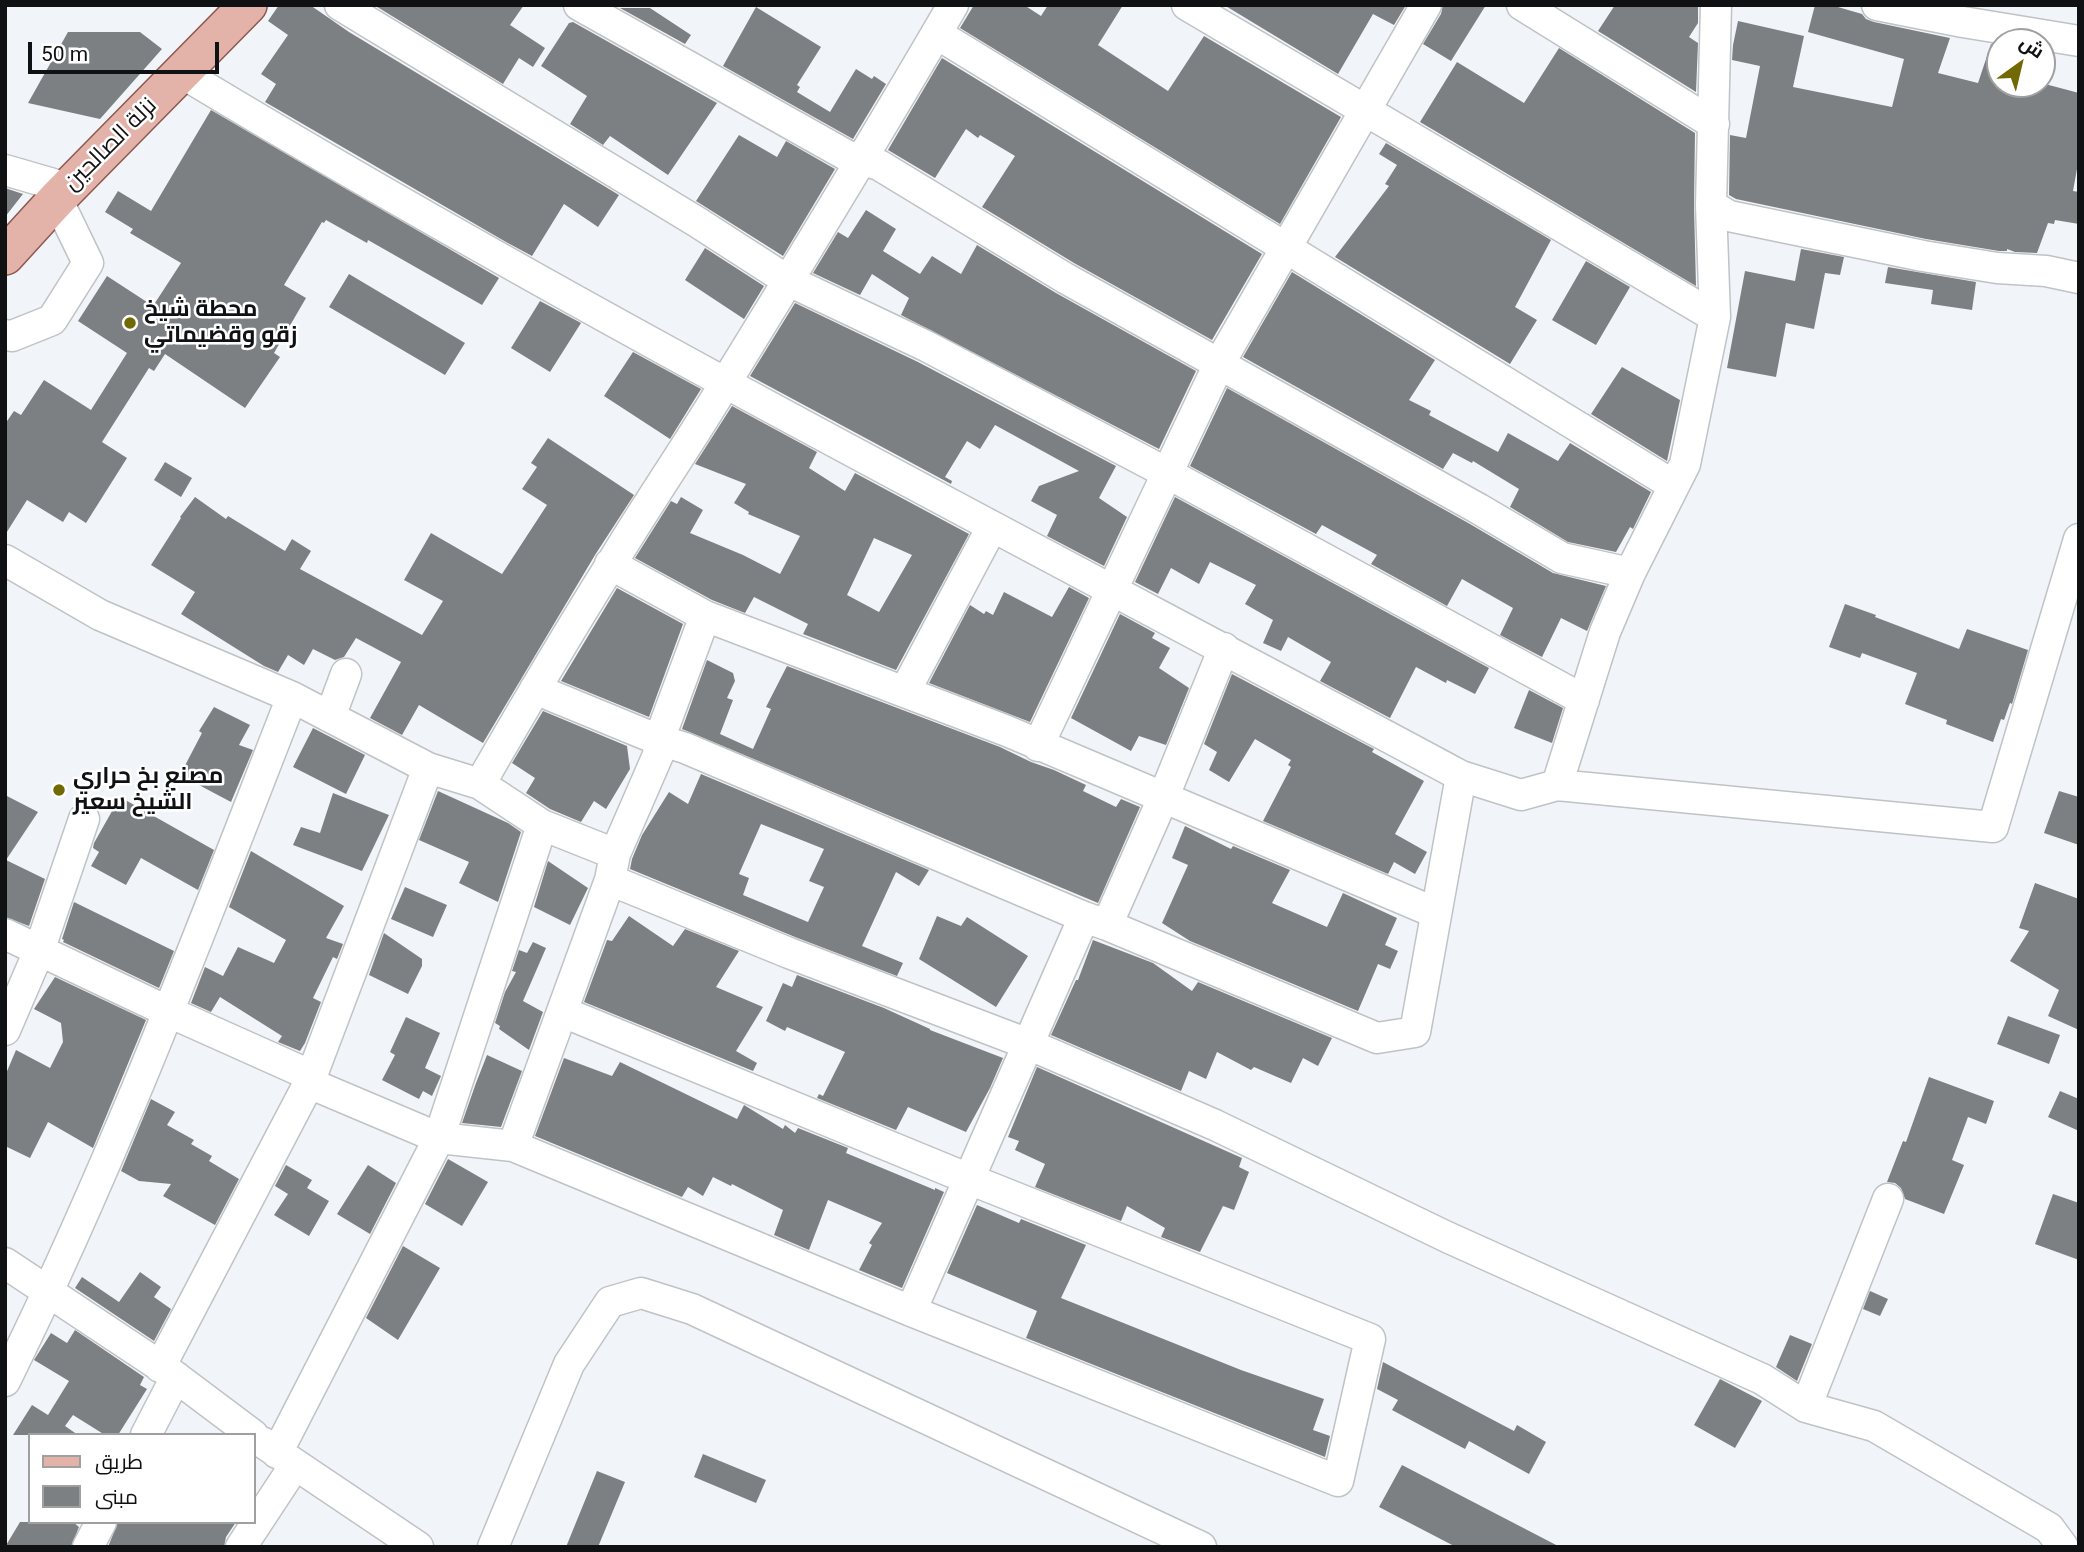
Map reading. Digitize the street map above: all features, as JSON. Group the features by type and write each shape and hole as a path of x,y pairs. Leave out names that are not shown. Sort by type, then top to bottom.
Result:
{"main road":[{"name":"نزلة الصالحين","path":"5,256 62,193 248,5"}],"street":[{"path":"340,5 697,222 787,280 926,346 1167,473 1584,700"},
{"path":"579,5 846,155 879,164 1065,278 1562,558 1630,573"},
{"path":"480,785 610,565 726,384 787,280 863,160 953,5"},
{"path":"1187,5 1715,317"},
{"path":"1038,746 1219,364 1426,5"},
{"path":"1522,5 1714,124"},
{"path":"1557,785 1605,632 1630,573 1685,464 1715,317 1711,205 1716,5"},
{"path":"1877,5 2079,41"},
{"path":"937,34 1673,485"},
{"path":"182,73 292,139 726,384 1461,776 1521,795 1557,785 1993,827 2079,539"},
{"path":"5,170 62,193 88,263 52,320 12,336 5,335"},
{"path":"1711,205 1729,216 1858,244 1997,268 2046,271 2079,278"},
{"path":"905,691 992,527"},
{"path":"5,560 100,615 292,697 428,768 480,785 612,867 789,953 1028,1044 1215,1125 1436,1233 1762,1379 1806,1406 1874,1426 2049,1528 2063,1547"},
{"path":"610,565 705,616 1007,731 1436,914"},
{"path":"513,1146 563,1012 612,867 658,755 659,740 705,616"},
{"path":"911,1311 1028,1044 1164,796 1224,648"},
{"path":"330,717 346,674"},
{"path":"535,689 685,748 1377,1038 1415,1032 1461,776"},
{"path":"5,1381 50,1291 169,1012 292,697"},
{"path":"147,1433 168,1372 310,1079 428,768"},
{"path":"5,1030 39,951 84,819"},
{"path":"256,1494 270,1447 439,1138 542,825"},
{"path":"5,934 439,1138 513,1146 911,1311 1338,1481 1370,1339 969,1179 563,1012"},
{"path":"1806,1406 1888,1199"},
{"path":"5,1263 168,1372 251,1433"},
{"path":"493,1547 569,1364 610,1302 641,1293 692,1309 1201,1547"},
{"path":"270,1447 418,1547"},
{"path":"88,1547 100,1524"},
{"path":"240,1547 247,1524"}],"building":[{"path":"279,5 310,5 349,32 619,195 598,227 564,204 532,256 506,242 265,102 276,84 261,74 288,35 268,21"},
{"path":"374,5 524,5 510,25 545,48 533,67 519,58 503,84"},
{"path":"974,5 1024,5 1041,16 1048,5 1123,5 1098,45 1168,91 1204,36 1341,117 1280,224 960,28"},
{"path":"1224,5 1406,5 1394,25 1373,14 1338,74"},
{"path":"1443,5 1486,5 1451,61 1423,44 1441,14"},
{"path":"1615,5 1698,5 1698,23 1689,37 1698,43 1696,92 1598,31"},
{"path":"1815,5 1831,5 1862,14 1874,22 1950,38 1938,73 1978,83 1986,59 1986,98 2056,98 2056,87 2079,93 2079,158 2073,191 2079,192 2079,224 2055,220 2054,224 2048,223 2037,253 2007,249 1999,251 1926,239 1736,199 1729,195 1730,135 1746,138 1760,66 1732,60 1738,21 1804,36 1793,87 1892,107 1904,59 1808,32"},
{"path":"756,7 821,47 797,85 800,87 797,92 830,112 856,69 886,84 853,139 723,66"},
{"path":"620,8 650,8 691,35 685,44"},
{"path":"573,22 717,103 668,175 610,136 603,145 570,124 587,96 541,66 569,23"},
{"path":"68,32 140,32 162,49 100,119 28,103"},
{"path":"1559,48 1695,133 1696,286 1420,122 1457,62 1524,103"},
{"path":"942,58 1262,254 1212,340 1074,263 982,207 1015,156 980,135 978,138 966,129 935,178 888,150"},
{"path":"211,110 499,278 482,305 368,240 367,243 326,220 322,222 284,285 306,298 274,353 280,357 245,408 165,354 154,371 149,368 102,442 127,458 86,523 69,512 63,522 27,500 5,535 5,424 14,411 21,415 44,380 91,410 127,353 78,321 107,276 153,306 181,263 130,233 133,229 105,212 118,191 151,211"},
{"path":"739,135 777,157 786,141 835,169 783,256 696,201"},
{"path":"1386,143 1551,240 1515,307 1537,320 1510,364 1335,257 1389,186 1385,184 1397,165 1379,154"},
{"path":"5,188 23,194 5,217"},
{"path":"866,210 896,229 883,251 920,274 932,256 961,274 977,245 1056,293 1196,371 1159,449 901,315 909,298 872,274 860,295 813,273 838,232 848,238"},
{"path":"705,248 764,286 744,319 685,280"},
{"path":"1801,249 1844,257 1840,275 1825,273 1814,329 1786,323 1776,377 1727,368 1745,271 1795,281"},
{"path":"1586,261 1630,287 1596,345 1552,320"},
{"path":"1888,267 1976,282 1972,310 1931,304 1933,290 1885,283"},
{"path":"1292,272 1435,360 1409,400 1431,411 1429,415 1498,452 1508,433 1558,461 1570,443 1651,492 1633,529 1630,527 1616,552 1568,542 1510,507 1519,489 1473,461 1472,463 1453,453 1443,469 1243,357"},
{"path":"349,274 465,343 445,375 329,307"},
{"path":"540,301 581,323 550,372 511,348"},
{"path":"795,303 918,362 1116,466 1099,498 1127,517 1104,566 1047,536 1057,515 1031,501 1039,486 1079,471 995,425 980,449 967,441 945,477 952,481 951,484 750,376"},
{"path":"633,352 701,389 670,439 604,396"},
{"path":"1622,367 1680,400 1667,461 1591,414"},
{"path":"1227,388 1553,573 1606,586 1587,631 1561,618 1542,657 1500,635 1513,608 1462,579 1447,606 1371,564 1377,555 1322,525 1316,534 1190,466"},
{"path":"732,406 817,452 809,468 845,491 855,473 969,534 896,670 803,634 808,624 754,597 745,613 712,600 635,558 671,501 677,504 681,497 703,510 690,533 780,574 800,536 748,514 749,512 734,503 746,484 695,464","holes":["874,538 912,555 879,612 847,595"]},
{"path":"548,438 634,495 595,555 483,743 419,705 402,735 370,718 401,662 356,638 344,657 335,660 313,649 304,665 288,655 278,672 264,666 181,614 195,592 151,565 195,497 226,519 228,516 285,551 292,539 311,551 300,569 422,635 443,601 404,580 431,533 502,574 547,505 522,489 537,467 531,463"},
{"path":"165,462 192,478 181,497 154,480"},
{"path":"1175,497 1489,668 1475,694 1416,667 1390,718 1320,681 1331,662 1288,637 1281,651 1263,643 1273,620 1245,604 1256,585 1210,562 1199,584 1171,568 1158,594 1135,582"},
{"path":"1069,587 1089,598 1030,722 929,683 970,605 984,614 986,611 993,615 1004,592 1052,617"},
{"path":"617,588 683,624 649,717 561,681"},
{"path":"1845,604 1959,649 1967,629 2028,650 2012,704 2010,703 2004,720 2001,719 1993,742 1946,724 1947,720 1905,704 1917,673 1862,653 1860,658 1829,647"},
{"path":"1120,614 1155,633 1152,638 1170,648 1159,668 1189,688 1166,745 1139,736 1131,751 1071,718"},
{"path":"707,660 733,673 735,681 727,698 733,700 720,734 753,749 771,709 766,707 787,666 1054,770 1086,785 1083,791 1116,807 1121,799 1140,807 1098,903 682,729"},
{"path":"1232,674 1374,749 1372,752 1424,781 1395,834 1427,852 1415,874 1394,862 1388,874 1263,821 1291,767 1288,765 1291,760 1255,739 1229,782 1209,770 1217,752 1204,744"},
{"path":"1529,690 1563,708 1552,743 1514,728"},
{"path":"214,707 250,725 239,745 253,750 231,802 180,775 202,733 199,731"},
{"path":"543,711 627,746 630,769 606,809 594,801 581,822 550,809 526,793 535,778 512,763"},
{"path":"313,728 365,755 346,794 293,767"},
{"path":"701,774 929,870 919,886 896,872 862,946 903,963 897,976 630,869 642,835 669,792 688,804","holes":["761,824 824,849 809,881 824,887 808,922 743,895 749,878 739,874"]},
{"path":"438,791 508,823 521,832 498,902 459,883 469,862 419,840"},
{"path":"2059,791 2079,797 2079,845 2044,833"},
{"path":"333,793 389,815 362,871 293,845 301,827 320,833"},
{"path":"5,795 38,812 6,860 45,879 29,926 5,917"},
{"path":"120,797 214,850 198,890 141,858 126,885 91,866 99,852 93,848 94,843"},
{"path":"1185,826 1231,849 1233,846 1290,870 1272,903 1327,927 1343,893 1397,918 1385,945 1398,951 1390,969 1378,964 1358,1011 1190,941 1162,923 1188,865 1172,858"},
{"path":"251,851 344,906 326,938 343,944 337,959 333,957 313,998 321,1002 300,1051 278,1042 282,1036 220,997 211,1012 191,1003 205,967 223,976 238,947 274,963 286,940 229,907"},
{"path":"548,861 588,888 570,925 534,907"},
{"path":"2035,883 2079,899 2079,1030 2048,1016 2059,990 2010,961 2029,931 2019,928"},
{"path":"405,887 447,905 433,937 391,919"},
{"path":"74,902 174,951 159,988 63,942"},
{"path":"629,916 673,946 685,929 739,951 716,987 763,1007 736,1051 757,1063 753,1071 584,1002 607,940 612,941"},
{"path":"937,916 961,926 967,917 1028,956 996,1007 919,959"},
{"path":"384,933 422,959 422,966 408,994 369,975"},
{"path":"1093,940 1153,963 1192,991 1198,982 1332,1038 1318,1066 1303,1058 1291,1083 1254,1067 1251,1070 1217,1052 1206,1079 1189,1071 1181,1091 1051,1035 1078,980"},
{"path":"533,942 546,948 523,1001 543,1012 529,1050 499,1029 500,1026 495,1023 505,992 516,972 512,971 519,950 527,953"},
{"path":"797,975 1003,1058 966,1132 908,1107 896,1130 817,1098 819,1094 823,1096 845,1052 787,1027 785,1031 766,1021 783,983 792,987"},
{"path":"55,977 146,1020 93,1148 48,1122 30,1158 5,1146 5,1076 16,1050 50,1068 63,1042 61,1023 34,1009"},
{"path":"2008,1016 2060,1035 2049,1064 1997,1044"},
{"path":"406,1017 440,1033 425,1068 441,1076 432,1096 423,1091 419,1099 382,1080 395,1055 390,1052"},
{"path":"487,1055 522,1071 501,1127 462,1123"},
{"path":"564,1058 612,1076 620,1062 737,1119 744,1105 783,1129 785,1125 795,1133 798,1128 848,1148 846,1153 944,1192 902,1288 859,1270 872,1245 869,1243 882,1223 828,1200 809,1250 774,1235 783,1210 732,1184 731,1186 713,1177 703,1196 688,1187 682,1197 535,1136"},
{"path":"1037,1067 1242,1158 1239,1167 1249,1172 1234,1210 1223,1206 1200,1252 1161,1237 1165,1228 1127,1206 1121,1221 1035,1187 1045,1164 1015,1150 1019,1141 1008,1137"},
{"path":"1929,1077 1994,1101 1986,1124 1968,1117 1952,1160 1964,1165 1944,1214 1905,1199 1901,1188 1895,1183 1887,1182 1903,1141 1906,1142"},
{"path":"2060,1091 2079,1099 2079,1131 2048,1117"},
{"path":"151,1099 175,1112 167,1125 194,1140 191,1144 212,1156 209,1161 239,1179 215,1225 163,1196 171,1184 139,1181 121,1171"},
{"path":"448,1159 488,1182 462,1226 425,1204"},
{"path":"286,1165 312,1180 307,1188 329,1201 309,1236 274,1215 288,1194 275,1186"},
{"path":"368,1165 396,1183 370,1234 337,1214"},
{"path":"2053,1194 2079,1203 2079,1260 2035,1244"},
{"path":"977,1205 1019,1223 1021,1219 1086,1245 1061,1298 1241,1370 1324,1399 1313,1430 1330,1436 1325,1457 1026,1338 1037,1311 947,1273"},
{"path":"403,1246 440,1268 398,1340 366,1318"},
{"path":"140,1272 161,1287 154,1297 171,1309 154,1341 75,1288 82,1277 119,1302"},
{"path":"1870,1291 1888,1299 1880,1316 1863,1309"},
{"path":"75,1330 144,1377 140,1385 147,1389 119,1433 102,1433 73,1415 65,1426 75,1433 13,1435 32,1405 48,1415 69,1381 34,1360 51,1333 67,1343"},
{"path":"1790,1335 1812,1344 1797,1381 1776,1367"},
{"path":"1383,1362 1514,1431 1517,1425 1546,1442 1529,1474 1469,1441 1465,1449 1392,1410 1398,1400 1377,1389"},
{"path":"1720,1379 1762,1401 1735,1448 1694,1425"},
{"path":"703,1454 766,1480 756,1503 694,1477"},
{"path":"1402,1465 1560,1547 1456,1547 1379,1507"},
{"path":"597,1471 625,1482 598,1547 566,1547"},
{"path":"20,1522 75,1524 79,1527 71,1547 5,1547"},
{"path":"117,1524 235,1524 226,1537 224,1547 108,1547"}],"place":[{"name":"محطة شيخ زقو وقضيماتي","path":"130,323"},
{"name":"مصنع بخ حراري الشيخ سعير","path":"59,790"}]}
